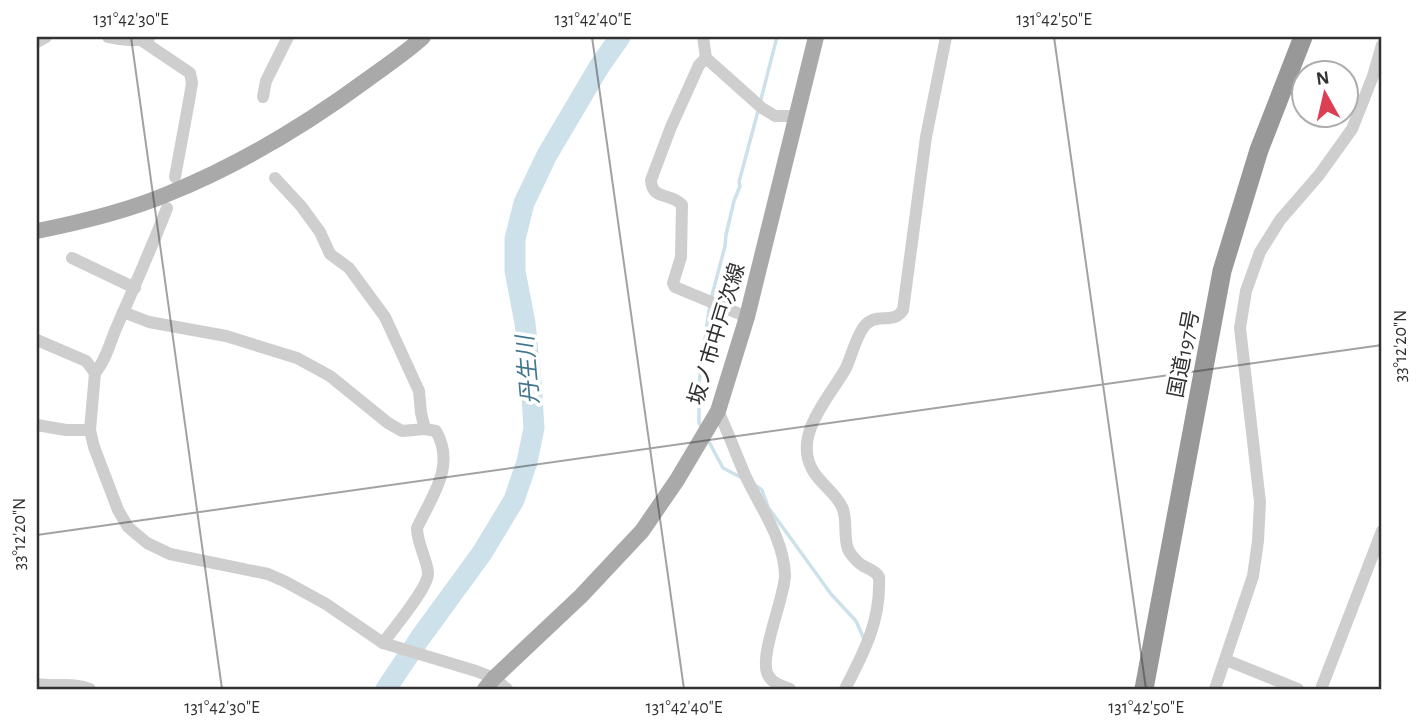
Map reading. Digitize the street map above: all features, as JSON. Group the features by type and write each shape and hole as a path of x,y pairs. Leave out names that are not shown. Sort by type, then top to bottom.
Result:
{"highway":[{"name":"国道197号","path":"1144,689 1222,271 1259,149 1303,37"}],"main road":[{"path":"37,231 135,206 218,172 281,138 337,102 424,37"},
{"name":"坂ノ市中戸次線","path":"489,684 581,596 642,531 677,480 718,411 747,317 816,37"}],"street":[{"path":"37,42 46,37"},
{"path":"108,37 129,41 146,38 190,73 192,83 175,177"},
{"path":"263,97 266,81 288,37"},
{"path":"702,37 706,58 762,108 775,116 796,116"},
{"path":"845,689 870,640 880,586 879,577 876,571 861,565 848,549 842,507 812,470 807,454 808,437 815,416 846,366 861,330 867,322 876,318 900,316 903,310 926,137 946,37"},
{"path":"1215,689 1253,576 1258,541 1260,502 1240,328 1246,291 1261,252 1280,220 1319,175 1352,129 1382,45"},
{"path":"706,58 699,65 671,127 651,180 652,188 655,192 678,200 682,205 681,257 673,284 675,287 747,317"},
{"path":"275,178 301,206 324,240 330,254 349,268 385,317 419,391 425,429"},
{"path":"167,208 104,362 95,373 90,430 118,510 128,527 147,543 170,554 268,574 326,604 385,643 476,671 489,684 507,689"},
{"path":"72,258 135,288"},
{"path":"123,312 149,322 226,336 297,358 330,376 388,423 402,431 425,429 436,432 445,456 444,469 417,528 417,537 428,572 427,580 385,643"},
{"path":"37,340 86,361 95,373"},
{"path":"718,411 783,554 785,577 767,652 766,672 770,685 790,689"},
{"path":"37,425 66,430 90,430"},
{"path":"1321,689 1382,531"},
{"path":"1226,660 1298,689"},
{"path":"37,684 77,685 90,689"}],"waterway":[{"name":"丹生川","path":"386,689 482,553 514,500 527,462 534,428 525,323 515,271 515,239 524,203 547,155 620,37"},
{"path":"760,103 777,37"},
{"path":"701,427 699,383 710,303 758,111"},
{"path":"708,440 723,468 744,479"},
{"path":"756,486 762,490 768,507 831,594 856,621 864,639"}]}
